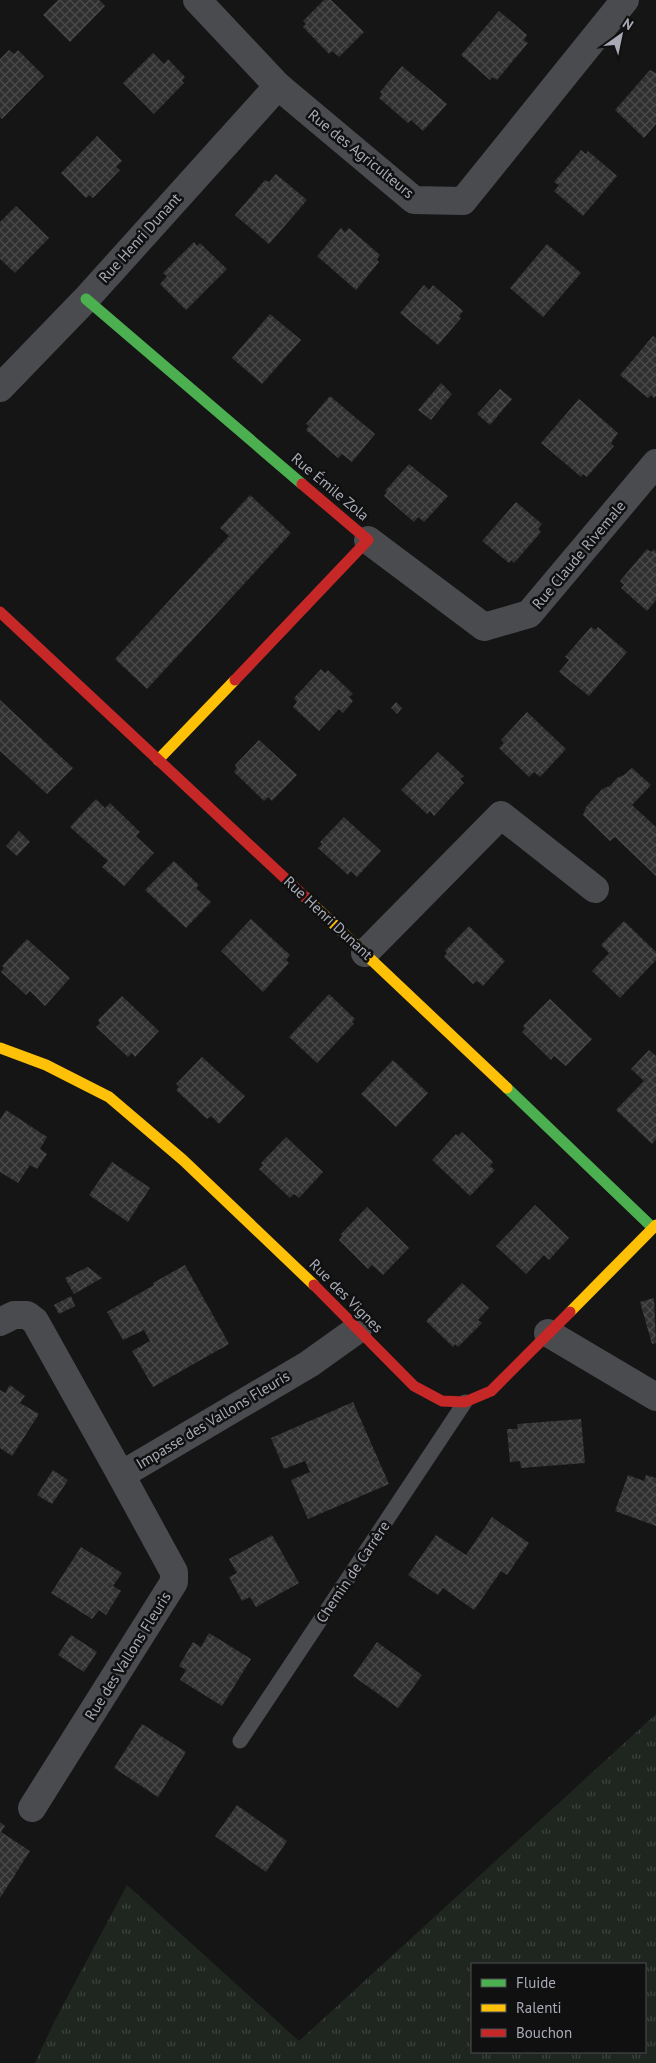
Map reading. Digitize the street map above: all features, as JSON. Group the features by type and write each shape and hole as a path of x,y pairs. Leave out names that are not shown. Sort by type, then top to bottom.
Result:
{"street":[{"name":"Rue des Agriculteurs","path":"197,0 278,86 414,200 462,201 625,0"},
{"name":"Rue Henri Dunant","path":"0,388 86,299 278,86"},
{"name":"Rue Émile Zola","path":"86,299 368,540 158,760"},
{"name":"Rue Claude Rivemale","path":"368,540 484,627 529,614 656,463"},
{"name":"Rue Henri Dunant","path":"0,612 365,953 654,1227"},
{"path":"365,953 501,815 595,889"},
{"name":"Rue des Vignes","path":"0,1048 46,1064 109,1098 182,1160 307,1277 414,1386 442,1401 465,1402 492,1391 654,1227"},
{"name":"Impasse des Vallons Fleuris","path":"0,1322 14,1315 27,1315 35,1321 121,1474 309,1364 358,1329"},
{"path":"548,1333 656,1397"},
{"name":"Rue des Vallons Fleuris","path":"32,1808 174,1582 174,1572 121,1474"}],"lane":[{"name":"Chemin de Carrère","path":"240,1741 465,1402"}],"green space":[{"path":"656,1714 656,2063 35,2063 54,2022 127,1885 299,2041"}],"building":[{"path":"58,0 99,0 105,6 70,42 43,15"},
{"path":"324,0 331,0 364,32 339,57 332,51 329,54 303,27 306,24 303,21"},
{"path":"499,11 527,35 524,40 528,43 497,80 492,77 490,80 461,55"},
{"path":"9,50 14,54 18,50 44,76 2,119 0,117 0,59"},
{"path":"153,53 164,64 168,59 185,77 182,81 184,83 154,114 123,83"},
{"path":"402,66 447,104 423,131 411,120 408,123 379,98 382,94 380,92"},
{"path":"650,70 656,73 656,124 644,138 615,110"},
{"path":"97,136 122,161 116,167 120,170 93,198 89,195 86,198 61,173"},
{"path":"581,150 586,154 588,151 617,176 583,216 554,191 559,185 554,182"},
{"path":"276,174 307,200 269,244 235,215 265,180 269,182"},
{"path":"16,206 49,238 15,273 0,259 0,222"},
{"path":"341,228 345,232 349,228 380,255 377,259 379,262 356,290 317,256"},
{"path":"194,242 197,246 200,243 227,269 186,310 160,284 167,276 163,273"},
{"path":"547,244 581,273 543,317 510,288"},
{"path":"424,285 429,290 433,285 463,311 459,316 461,318 438,345 400,313"},
{"path":"270,314 301,340 262,384 232,358"},
{"path":"653,336 656,338 656,396 654,398 651,395 648,398 620,375"},
{"path":"441,383 452,394 431,420 418,410"},
{"path":"500,389 512,399 490,425 477,414"},
{"path":"330,396 375,434 352,462 342,454 338,458 306,430 309,426 306,424"},
{"path":"579,399 618,433 611,443 614,446 587,477 583,474 581,477 541,443"},
{"path":"409,464 448,496 424,522 418,517 414,522 384,496 387,492 385,491"},
{"path":"250,495 291,533 147,689 115,659 229,536 220,528"},
{"path":"516,502 542,524 538,529 541,532 514,563 511,560 509,563 482,541"},
{"path":"647,549 651,552 654,549 656,552 656,600 647,611 621,588 624,585 620,581"},
{"path":"591,627 595,630 598,627 627,652 589,696 559,672 569,660 565,657"},
{"path":"321,669 325,673 328,670 353,694 349,697 353,701 343,713 339,709 319,731 293,707 297,702 294,698"},
{"path":"0,700 73,768 47,794 0,751"},
{"path":"396,702 402,708 397,714 391,708"},
{"path":"527,712 566,749 540,777 534,772 529,777 499,748 504,743 501,740"},
{"path":"259,740 297,775 272,801 268,797 264,801 234,772 237,768 235,765"},
{"path":"438,752 464,776 460,779 464,783 434,816 430,811 427,814 401,790"},
{"path":"632,768 651,785 632,805 656,827 656,876 615,837 610,841 583,815 586,807 602,789 610,786 617,778"},
{"path":"96,799 105,808 110,803 140,832 136,836 154,853 124,886 102,867 108,861 70,827"},
{"path":"344,817 381,851 357,877 351,871 348,875 318,848 322,844 320,842"},
{"path":"19,831 30,842 17,856 6,846"},
{"path":"174,861 199,885 196,888 211,902 186,928 145,890"},
{"path":"251,919 290,955 286,960 289,963 263,992 221,951"},
{"path":"624,921 656,952 656,960 620,998 592,971 609,953 601,945"},
{"path":"469,926 505,961 483,986 477,981 473,984 444,957 447,953 445,951"},
{"path":"27,939 70,978 45,1006 30,991 26,995 1,972 4,968 2,966"},
{"path":"329,994 355,1019 352,1022 354,1024 317,1063 289,1037"},
{"path":"122,996 159,1031 135,1057 132,1053 128,1057 96,1027 100,1023 98,1020"},
{"path":"550,999 592,1039 566,1066 554,1056 551,1060 522,1032 525,1028 523,1026"},
{"path":"649,1050 656,1056 656,1139 652,1144 616,1110 644,1081 631,1069"},
{"path":"202,1057 245,1096 219,1124 211,1116 207,1119 176,1090 179,1087 176,1084"},
{"path":"393,1060 428,1093 396,1127 361,1094"},
{"path":"6,1110 47,1137 40,1149 47,1154 37,1169 30,1165 18,1183 0,1172 0,1120"},
{"path":"462,1132 493,1162 490,1166 495,1170 470,1196 432,1160 456,1134 458,1136"},
{"path":"286,1137 323,1172 299,1198 294,1194 290,1198 259,1169 263,1165 261,1163"},
{"path":"112,1162 150,1188 128,1222 89,1195"},
{"path":"535,1205 569,1238 549,1260 544,1255 526,1274 496,1246"},
{"path":"367,1207 409,1248 383,1275 372,1265 368,1269 339,1240 342,1236 341,1234"},
{"path":"185,1265 229,1344 153,1387 132,1351 150,1341 144,1330 123,1340 107,1312"},
{"path":"88,1267 102,1278 74,1294 65,1278"},
{"path":"462,1283 489,1308 478,1320 482,1323 458,1347 455,1344 453,1347 426,1321"},
{"path":"71,1296 75,1306 59,1314 54,1305"},
{"path":"654,1298 656,1343 652,1344 640,1302"},
{"path":"10,1385 25,1396 20,1403 39,1414 12,1456 0,1448 0,1390 5,1393"},
{"path":"353,1402 389,1484 308,1519 291,1480 310,1472 305,1461 284,1469 271,1438"},
{"path":"581,1419 585,1463 521,1468 520,1461 510,1462 507,1429 518,1429 517,1424"},
{"path":"53,1470 68,1480 52,1504 37,1495"},
{"path":"628,1475 644,1481 646,1475 656,1478 656,1526 615,1511"},
{"path":"492,1517 529,1543 507,1575 501,1571 474,1610 443,1588 438,1595 408,1575 436,1535 466,1555"},
{"path":"272,1535 299,1583 256,1607 250,1597 242,1601 229,1577 237,1573 229,1559"},
{"path":"81,1547 122,1573 113,1586 121,1591 106,1615 99,1610 92,1619 51,1593"},
{"path":"209,1633 251,1659 222,1706 180,1680 186,1670 179,1666 193,1642 201,1647"},
{"path":"71,1635 97,1652 84,1672 58,1655"},
{"path":"377,1642 422,1675 398,1708 353,1676"},
{"path":"142,1724 186,1752 158,1797 114,1768"},
{"path":"237,1805 287,1841 266,1872 215,1836"},
{"path":"0,1822 5,1826 1,1832 30,1851 0,1898"}],"traffic: fast":[{"path":"86,299 302,484"},
{"path":"507,1088 653,1228"}],"traffic: slow":[{"path":"158,760 235,680"},
{"path":"305,897 507,1088"},
{"path":"0,1048 46,1065 109,1097 183,1160 314,1285"},
{"path":"570,1312 656,1225"}],"traffic: jam":[{"path":"235,680 368,540 302,484"},
{"path":"0,612 305,897"},
{"path":"314,1285 414,1386 442,1401 465,1402 491,1391 570,1312"}]}
